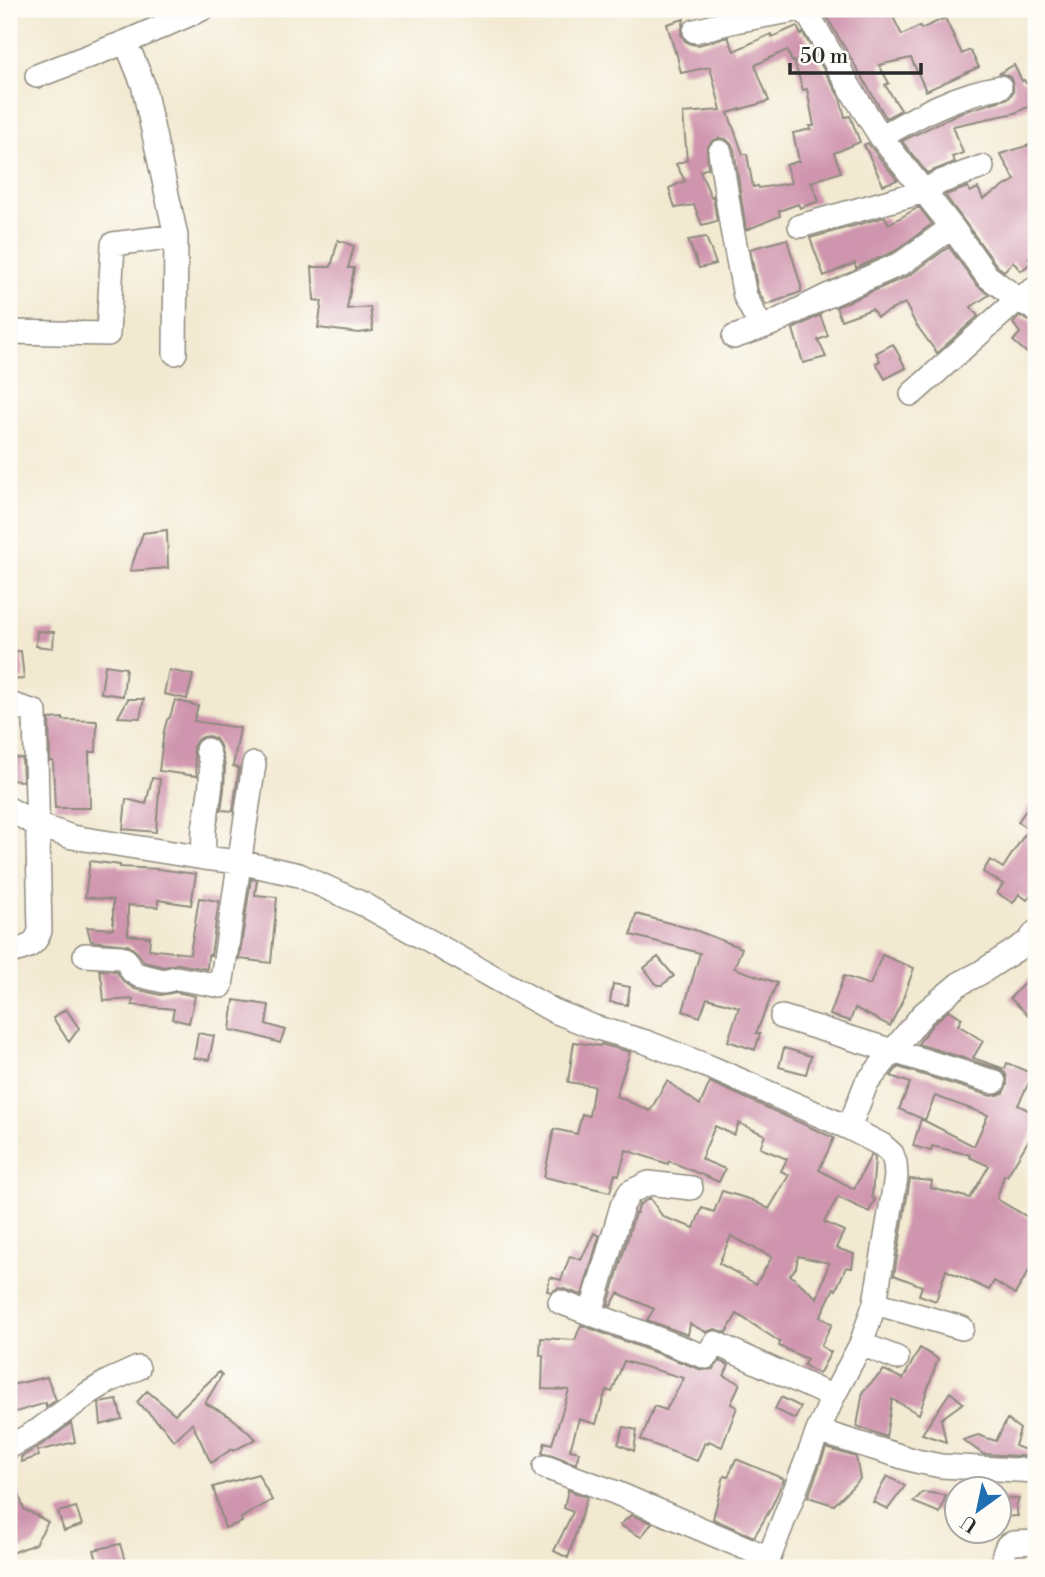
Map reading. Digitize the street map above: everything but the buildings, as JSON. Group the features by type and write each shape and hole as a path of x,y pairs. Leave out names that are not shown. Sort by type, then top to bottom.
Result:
{"street":[{"path":"37,76 202,9"},
{"path":"695,31 733,15 803,9 881,137 987,276 1030,299 912,394"},
{"path":"126,42 143,84 176,236 175,353"},
{"path":"881,137 964,95 1000,87"},
{"path":"720,152 745,296 761,327"},
{"path":"800,226 922,192 940,182 982,167"},
{"path":"734,337 778,321 902,263 952,227"},
{"path":"9,332 108,334 113,244 176,236"},
{"path":"9,704 35,712 40,931 37,941 31,946 9,952"},
{"path":"204,858 204,833 212,769 208,750"},
{"path":"85,955 121,957 138,975 159,981 176,978 221,986 254,764"},
{"path":"9,809 37,825 72,837 239,862 299,875 365,905 554,1011 712,1068 849,1128 887,1148 892,1154 896,1177 875,1303 861,1344 818,1430 767,1563 614,1492 545,1467"},
{"path":"849,1128 866,1084 923,1014 959,984 1028,942 1036,932"},
{"path":"782,1017 994,1083"},
{"path":"591,1313 622,1206 631,1192 649,1183 691,1188"},
{"path":"560,1302 706,1357 715,1343 833,1397"},
{"path":"875,1303 962,1328"},
{"path":"861,1344 897,1358"},
{"path":"9,1447 38,1430 89,1393 138,1368"},
{"path":"818,1430 916,1461 941,1466 1036,1471"},
{"path":"1004,1568 1007,1546 1013,1543 1036,1542"}]}
